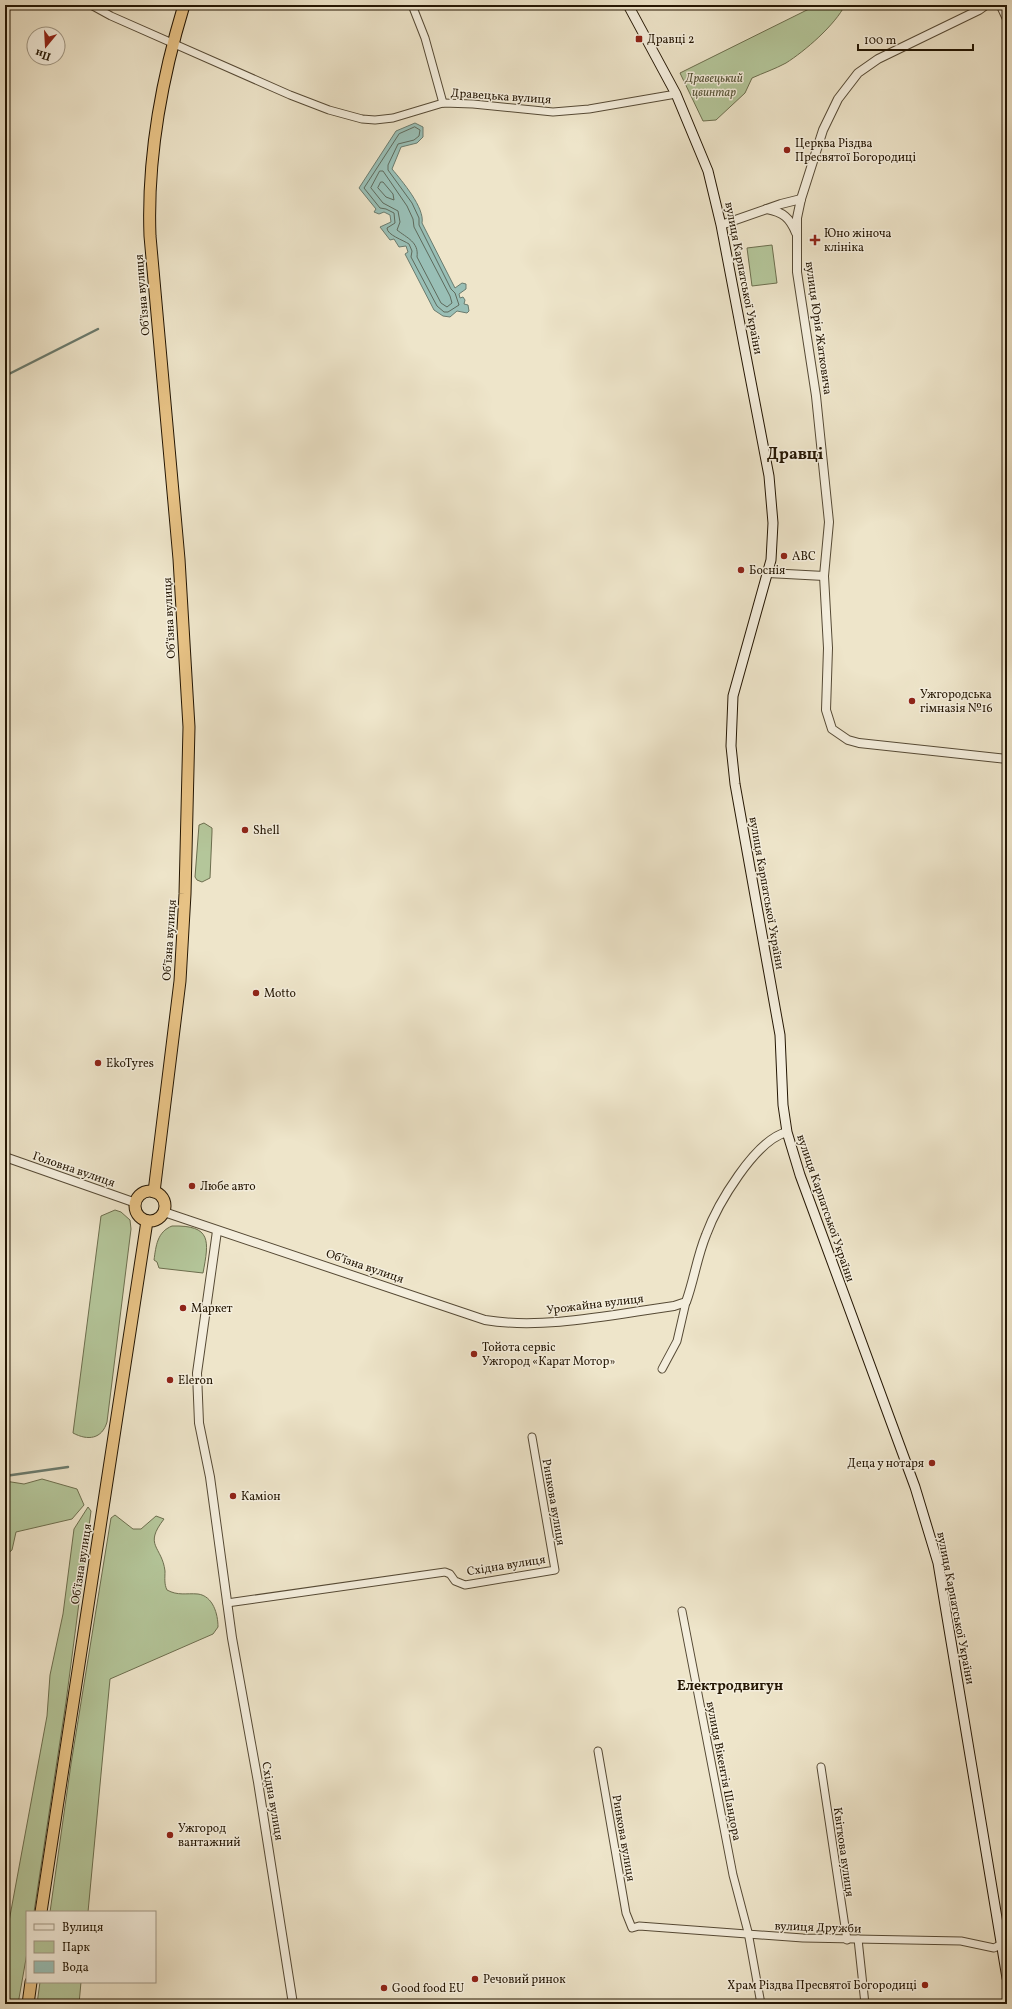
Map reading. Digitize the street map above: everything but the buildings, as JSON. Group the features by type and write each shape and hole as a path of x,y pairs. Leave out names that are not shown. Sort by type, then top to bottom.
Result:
{"highway":[{"name":"Обʼїзна вулиця","path":"154,1192 180,981 185,894 189,727 179,559 150,236 149,202 152,154 159,105 173,43 184,5"},
{"path":"145,1192 154,1192 162,1198 164,1202 164,1212 157,1219 147,1221 139,1216 135,1208 136,1203 138,1198 145,1192"},
{"name":"Обʼїзна вулиця","path":"41,1911 147,1221"},
{"path":"28,2004 31,1983"}],"main road":[{"name":"вулиця Карпатської України","path":"628,5 676,94 708,171 721,225 770,476 773,506 773,539 768,573 735,684 731,715 731,746 746,848 780,1035 783,1105 789,1143 898,1439 930,1532 946,1607 968,1745 1004,1943 1007,1978"}],"street":[{"name":"Дравецька вулиця","path":"91,5 111,16 290,95 329,110 375,120 393,118 443,103 473,104 554,112 589,109 676,94"},
{"path":"412,5 425,38 443,103"},
{"name":"вулиця Юрія Жатковича","path":"986,5 979,10 878,59 858,73 844,89 832,109 823,130 801,199 797,234 797,272 816,396 829,522 824,576 828,648 826,710 832,729 848,740 858,743 1007,759"},
{"path":"1000,5 1007,20"},
{"path":"721,225 766,209 801,199"},
{"path":"766,209 784,214 791,221 797,234"},
{"path":"768,573 792,576 824,576"},
{"path":"662,1369 672,1354 677,1341 686,1302 706,1235 721,1201 753,1157 772,1138 787,1132"},
{"name":"Головна вулиця","path":"5,1158 136,1203"},
{"name":"Обʼїзна вулиця","path":"164,1212 467,1315 506,1324"},
{"name":"Східна вулиця","path":"217,1231 198,1373 199,1423 209,1473 227,1602 293,2004"},
{"name":"Урожайна вулиця","path":"506,1324 552,1322 674,1306 686,1302"},
{"name":"Ринкова вулиця","path":"532,1438 554,1570"},
{"name":"Східна вулиця","path":"227,1602 445,1572 450,1574 455,1581 465,1585 554,1570"},
{"name":"вулиця Вікентія Шандора","path":"682,1611 733,1875 749,1935 761,2004"},
{"name":"Ринкова вулиця","path":"598,1751 626,1914 632,1928"},
{"name":"Квіткова вулиця","path":"821,1767 847,1940"},
{"name":"вулиця Дружби","path":"632,1928 640,1926 749,1935 847,1940 961,1941 994,1948 1004,1943"},
{"path":"858,1940 865,2004"}],"green space":[{"name":"Дравецький цвинтар","path":"817,5 845,5 827,29 802,52 786,63 752,78 745,93 716,120 703,121 680,73"},
{"path":"772,245 777,283 752,286 747,248"},
{"path":"204,823 212,828 212,832 210,878 202,882 197,880 195,877 199,825"},
{"path":"115,1210 121,1212 130,1220 131,1229 107,1422 102,1432 89,1438 73,1433 101,1216"},
{"path":"172,1226 195,1228 205,1237 206,1252 203,1273 159,1268 157,1262 154,1260 158,1240 163,1232"},
{"path":"42,1479 77,1489 84,1505 72,1519 16,1532 12,1550 5,1556 5,1481 24,1484"},
{"path":"88,1507 91,1511 66,1702 34,1911 26,1911 26,1959 18,2004 5,2004 5,1943 47,1716 50,1675 63,1614 74,1529"},
{"path":"115,1515 133,1529 141,1529 156,1516 164,1519 158,1528 154,1541 163,1563 167,1590 178,1594 203,1595 214,1606 218,1627 213,1634 110,1679 88,1911 50,1911 71,1764 111,1518"},
{"path":"40,1983 81,1983 79,2004 37,2004"}],"water":[{"path":"415,123 423,127 423,137 417,143 401,147 392,169 407,187 416,202 422,217 422,223 455,288 462,283 466,284 466,289 459,294 460,298 463,297 465,300 464,304 468,305 469,311 467,313 457,311 450,317 443,316 434,310 405,254 408,252 406,246 399,247 394,239 390,240 380,227 391,222 390,215 384,212 379,214 374,212 376,209 359,188 396,131"}],"waterway":[{"path":"5,376 98,329"},
{"path":"5,1476 68,1467"}],"place":[{"name":"Дравці 2","path":"639,39"},
{"name":"Церква Різдва Пресвятої Богородиці","path":"787,150"},
{"name":"Юно жіноча клініка","path":"815,240"},
{"name":"ABC","path":"784,556"},
{"name":"Боснія","path":"741,570"},
{"name":"Ужгородська гімназія №16","path":"912,701"},
{"name":"Shell","path":"245,830"},
{"name":"Motto","path":"256,993"},
{"name":"EkoTyres","path":"98,1063"},
{"name":"Любе авто","path":"192,1186"},
{"name":"Маркет","path":"183,1308"},
{"name":"Тойота сервіс Ужгород «Карат Мотор»","path":"474,1354"},
{"name":"Eleron","path":"170,1380"},
{"name":"Деца у нотаря","path":"932,1463"},
{"name":"Каміон","path":"233,1496"},
{"name":"Ужгород вантажний","path":"170,1835"},
{"name":"Речовий ринок","path":"475,1979"},
{"name":"Храм Різдва Пресвятої Богородиці","path":"925,1985"},
{"name":"Good food EU","path":"384,1988"}],"district":[{"name":"Дравці","path":"795,453"},
{"name":"Електродвигун","path":"730,1685"}]}
